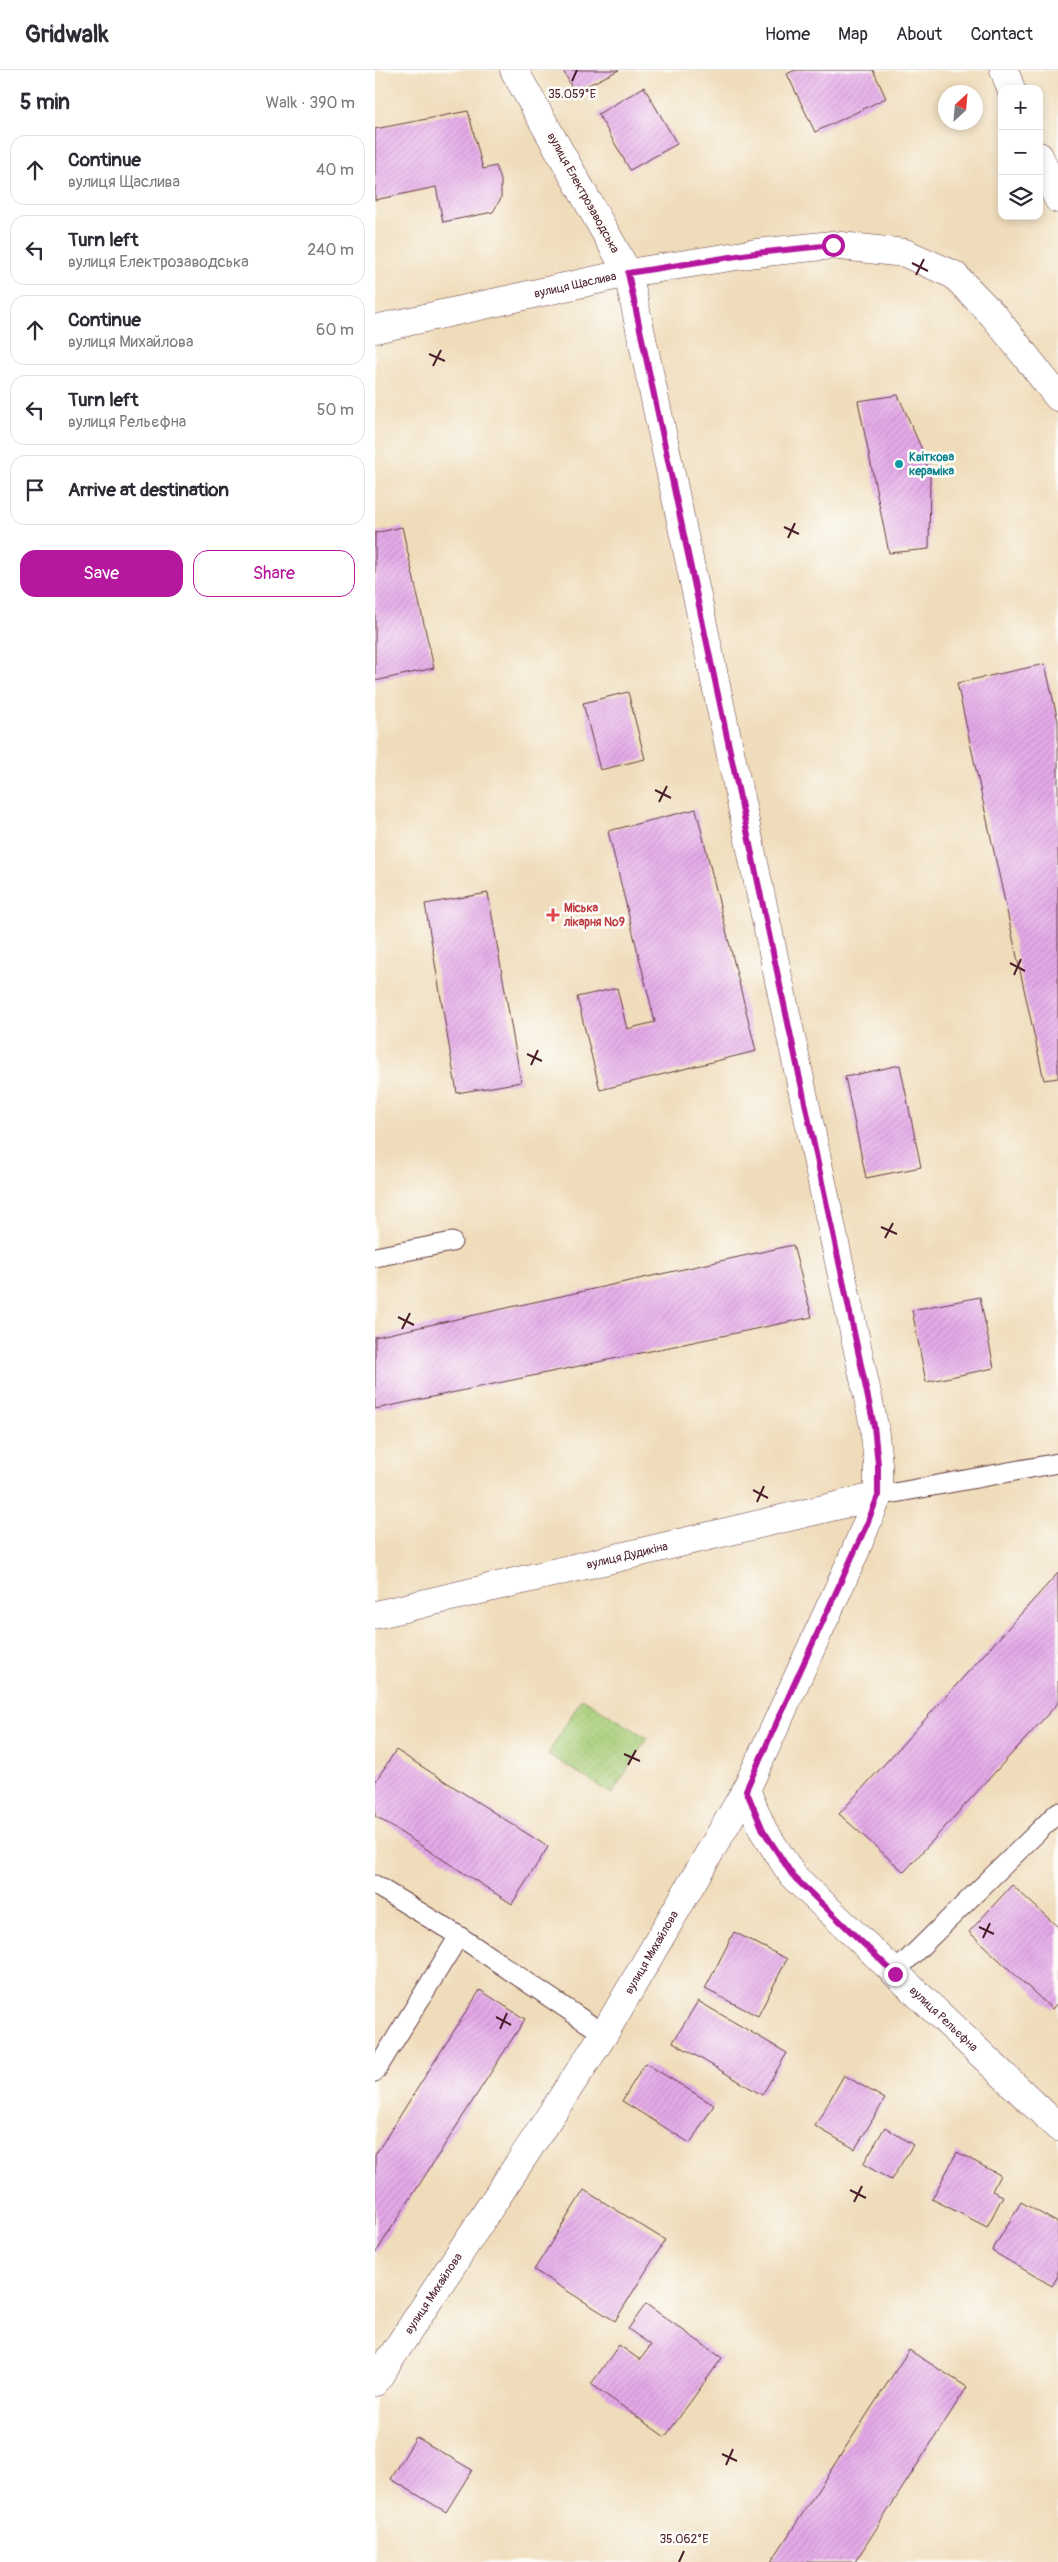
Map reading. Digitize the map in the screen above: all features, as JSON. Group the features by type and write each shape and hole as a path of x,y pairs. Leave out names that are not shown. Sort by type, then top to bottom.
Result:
{"street":[{"name":"вулиця Електрозаводська","path":"513,70 628,273 874,1426 878,1464 878,1496"},
{"path":"1004,70 1010,85"},
{"path":"1043,165 1058,199"},
{"name":"вулиця Щаслива","path":"375,329 628,273 756,253 833,245 905,253 954,275 994,316 1058,397"},
{"name":"вулиця Дудикіна","path":"375,1615 878,1496"},
{"name":"вулиця Михайлова","path":"375,2382 605,2034 746,1790 852,1559 878,1496"},
{"name":"вулиця Рельєфна","path":"746,1790 763,1830 793,1876 1058,2127"}],"lane":[{"path":"375,1257 452,1242"},
{"path":"878,1496 1058,1463"},
{"path":"895,1974 1058,1812"},
{"path":"375,1885 459,1936 605,2034"},
{"path":"375,2072 459,1936"}],"green space":[{"path":"582,1698 647,1738 612,1794 548,1754"}],"building":[{"path":"563,70 619,70 574,92"},
{"path":"795,70 873,70 886,98 815,132 787,74"},
{"path":"644,87 677,144 630,170 598,114"},
{"path":"468,111 483,169 496,166 501,180 501,198 493,212 443,222 436,187 375,200 375,129"},
{"name":"Квіткова кераміка","path":"898,395 923,452 930,477 929,549 889,553 858,401"},
{"path":"402,527 434,668 375,681 375,533"},
{"path":"1045,664 1058,721 1058,1078 1044,1080 957,683"},
{"path":"628,692 645,759 600,770 583,703"},
{"path":"696,809 756,1051 600,1090 577,997 617,988 627,1029 655,1022 608,831"},
{"path":"488,893 521,1082 457,1093 425,904"},
{"path":"900,1065 921,1167 866,1178 845,1077"},
{"path":"793,1245 812,1317 375,1409 375,1337"},
{"path":"980,1297 994,1368 926,1382 912,1310"},
{"path":"1058,1573 1058,1703 904,1872 839,1814"},
{"path":"396,1750 548,1847 512,1904 375,1816 375,1782"},
{"path":"1012,1885 1058,1927 1058,2002 1052,2009 969,1932"},
{"path":"734,1932 787,1959 758,2016 705,1989"},
{"path":"480,1990 525,2019 375,2254 375,2155"},
{"path":"698,2001 787,2053 762,2095 673,2042"},
{"path":"645,2063 714,2105 690,2143 622,2101"},
{"path":"844,2075 885,2099 855,2149 815,2126"},
{"path":"885,2127 913,2145 891,2180 863,2164"},
{"path":"957,2152 1000,2175 992,2191 1003,2196 987,2227 932,2199"},
{"path":"584,2190 665,2240 615,2321 534,2270"},
{"path":"1021,2202 1058,2223 1058,2276 1052,2286 992,2251"},
{"path":"646,2304 722,2358 665,2437 591,2384 619,2345 640,2360 651,2345 628,2329"},
{"path":"909,2350 967,2387 855,2562 771,2562"},
{"path":"416,2437 472,2470 446,2512 391,2479"}],"place":[{"name":"Квіткова кераміка","path":"899,464"},
{"name":"Міська лікарня №9","path":"553,915"}],"route":[{"path":"833,245 756,253 628,273 874,1426 878,1464 878,1496 867,1524 746,1790 763,1830 793,1876 895,1974"}]}
